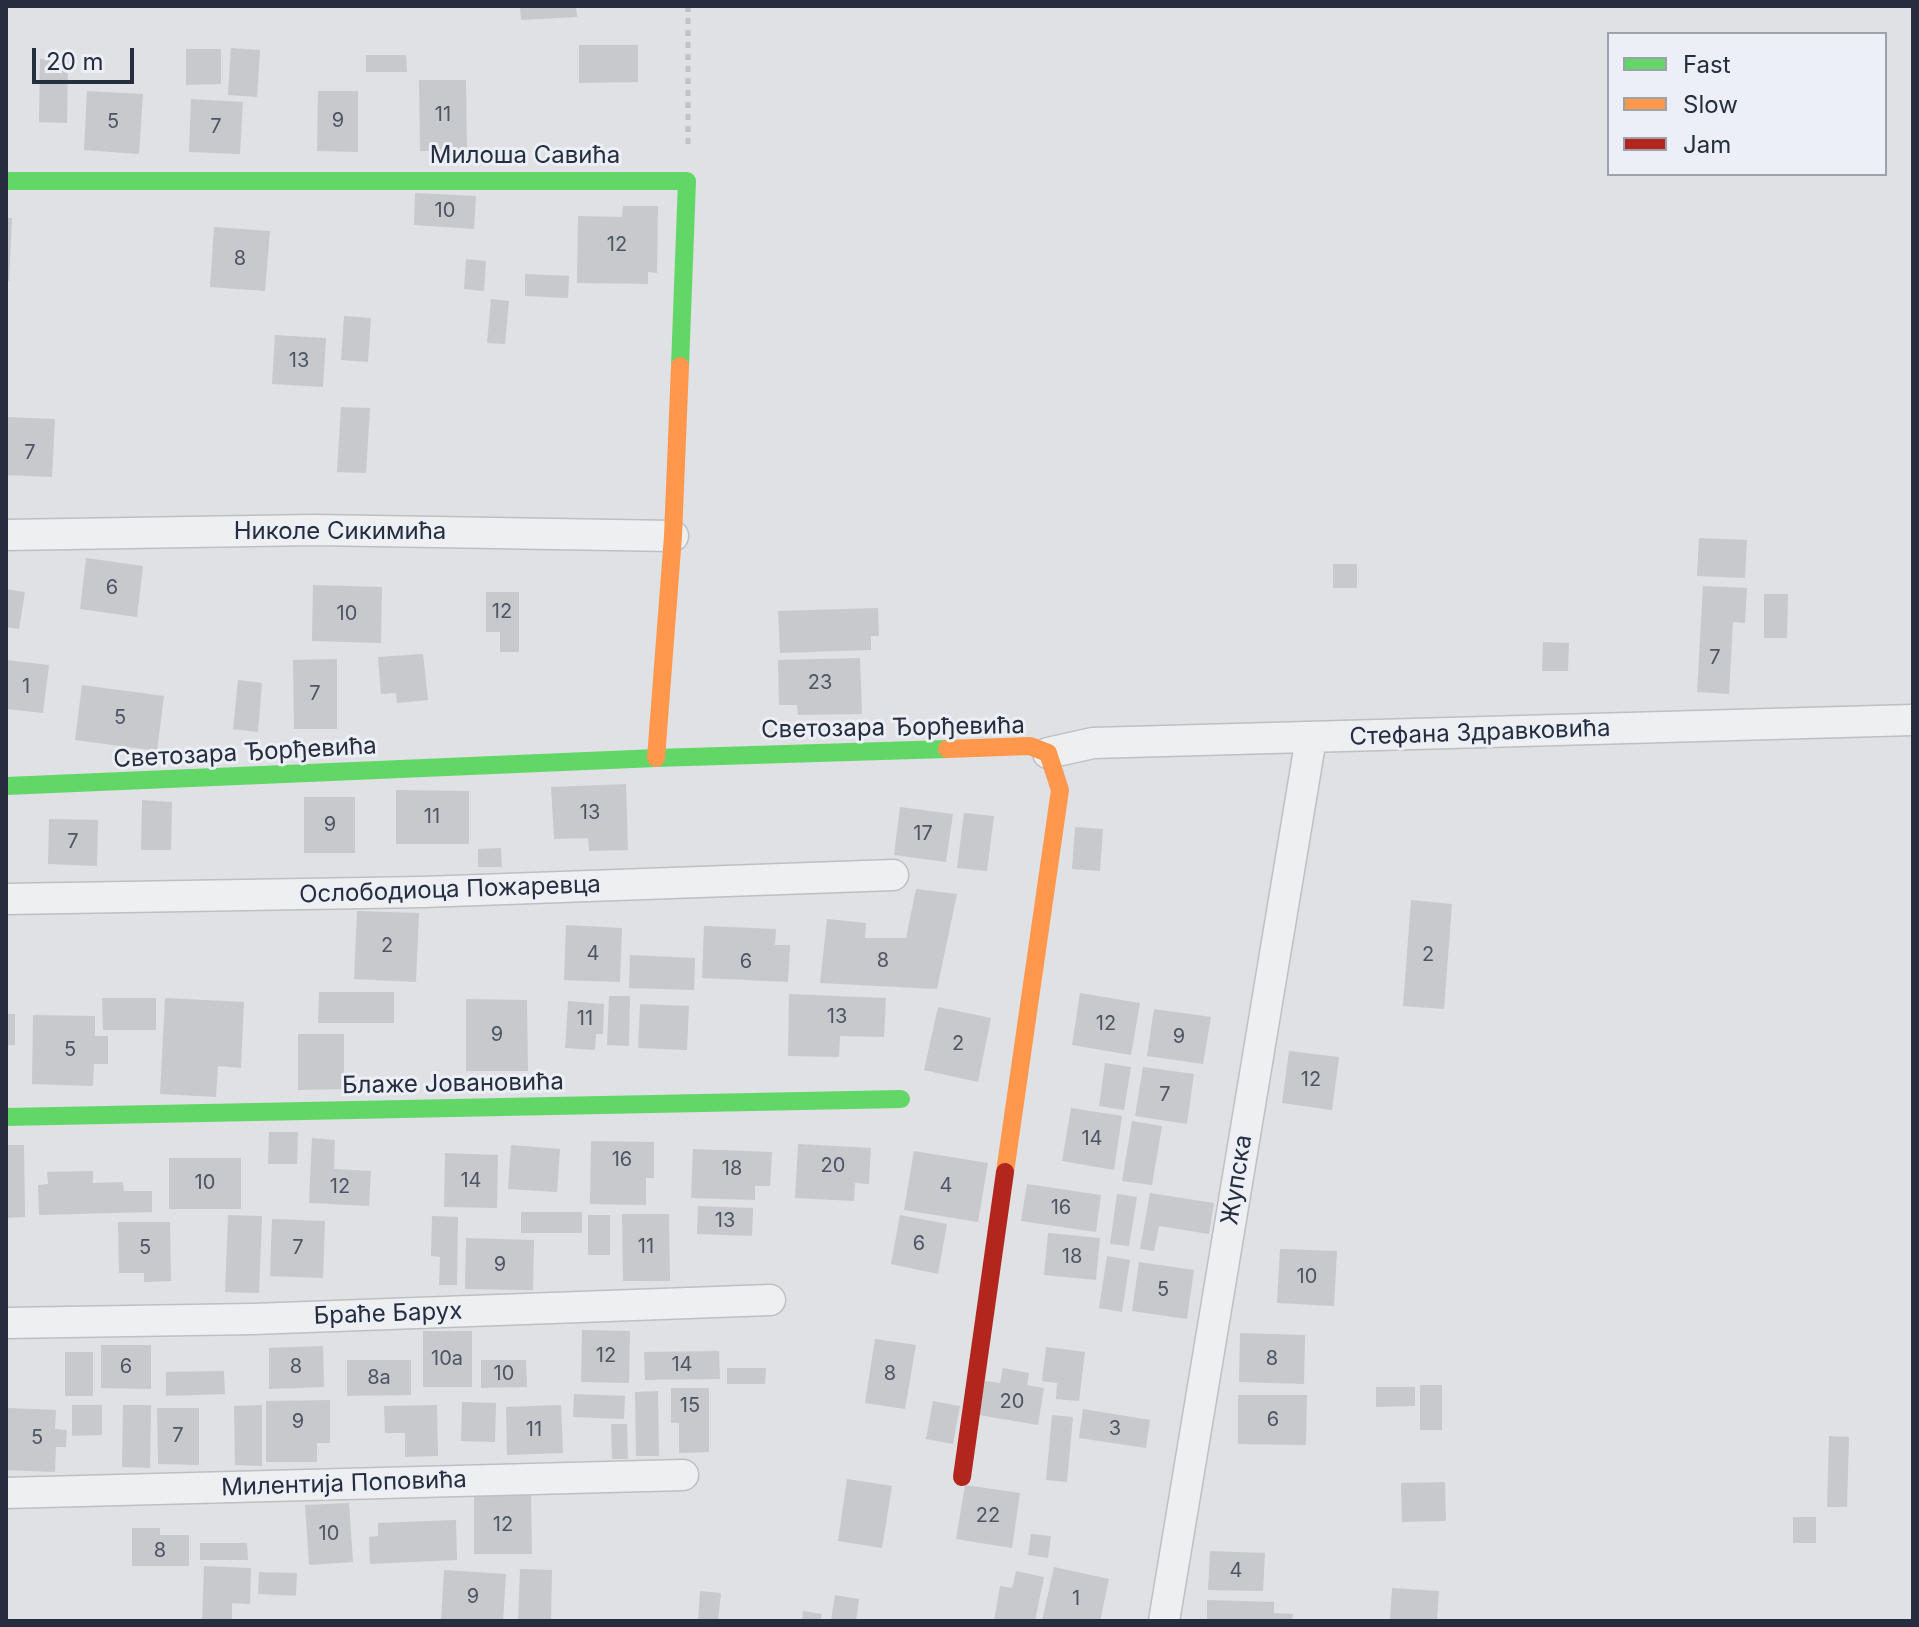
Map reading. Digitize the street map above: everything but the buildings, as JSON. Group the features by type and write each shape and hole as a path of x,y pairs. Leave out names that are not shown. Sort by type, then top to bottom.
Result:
{"street":[{"name":"Милоша Савића","path":"6,181 687,181"},
{"path":"656,758 673,536 687,181"},
{"name":"Николе Сикимића","path":"6,535 314,530 673,536"},
{"name":"Стефана Здравковића","path":"1048,753 1093,743 1913,720"},
{"name":"Жупска","path":"1164,1621 1311,738"},
{"name":"Светозара Ђорђевића","path":"6,786 656,758 1030,746 1048,753 1060,790 962,1477"},
{"name":"Ослободиоца Пожаревца","path":"6,899 423,892 893,875"},
{"name":"Блаже Јовановића","path":"6,1117 901,1099"},
{"name":"Браће Барух","path":"6,1323 253,1319 770,1300"},
{"name":"Милентија Поповића","path":"6,1493 683,1475"}],"path":[{"path":"687,181 688,6"}],"traffic: fast":[{"path":"6,181 687,181 680,366"},
{"path":"6,786 656,758 947,749"},
{"path":"6,1117 901,1099"}],"traffic: slow":[{"path":"656,758 673,536 680,366"},
{"path":"947,749 1030,746 1048,753 1060,790 1005,1172"}],"traffic: jam":[{"path":"962,1477 1005,1172"}]}
